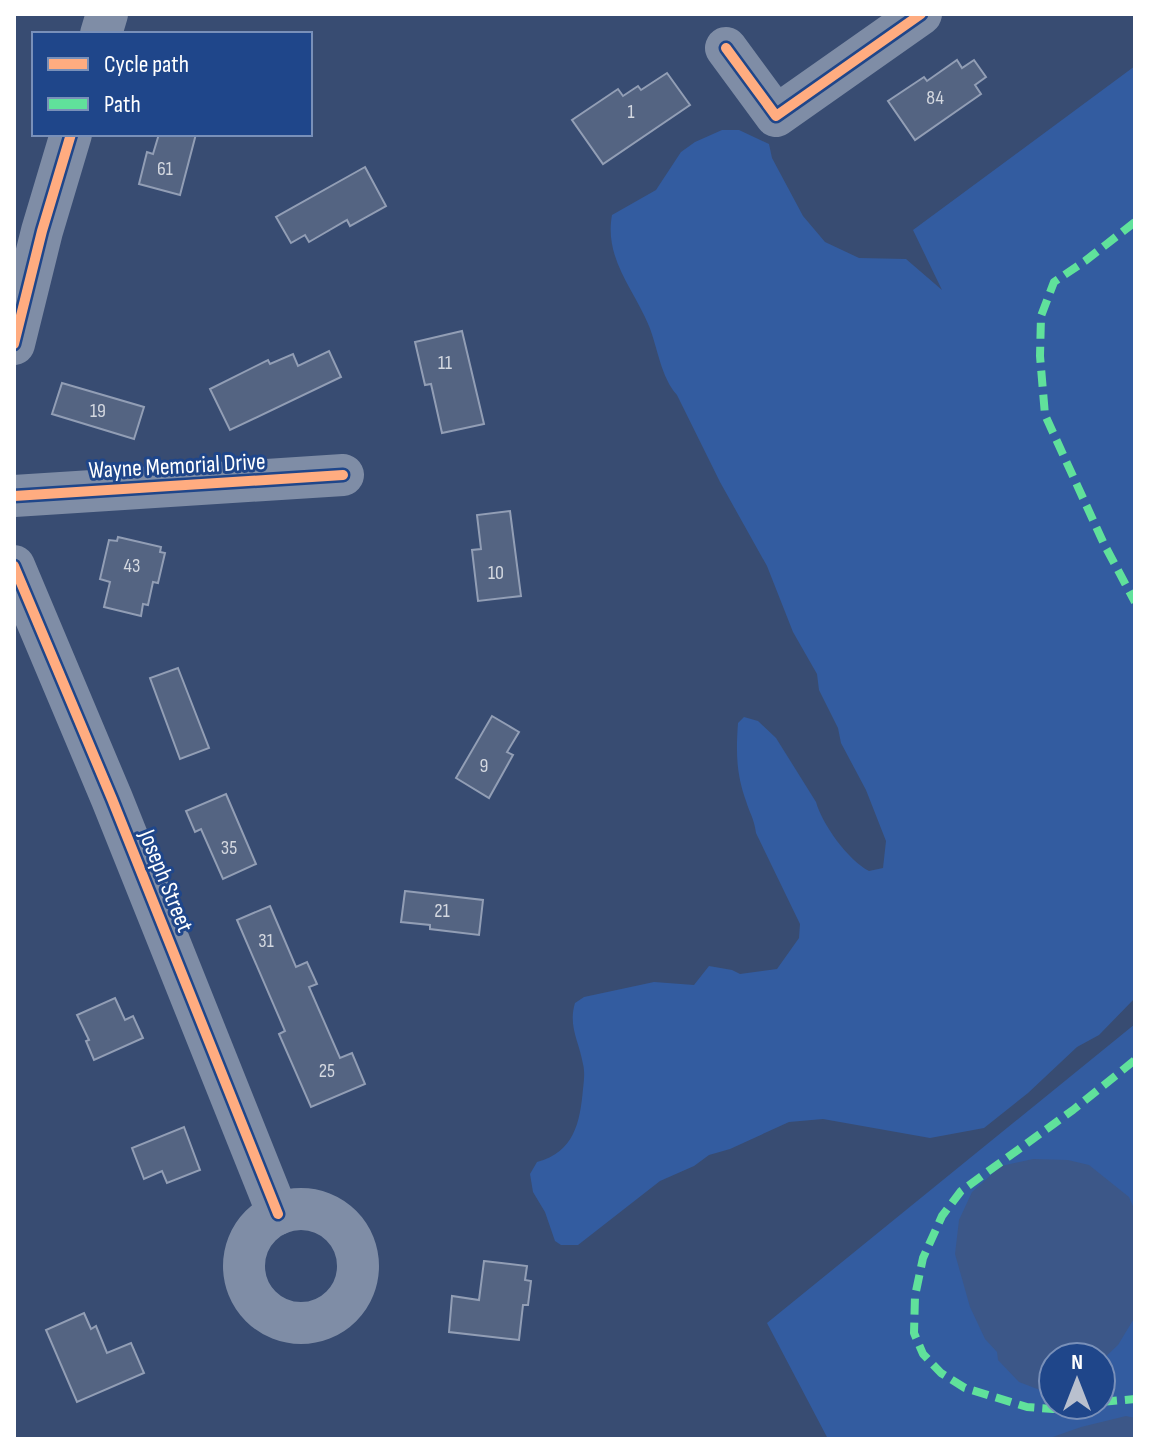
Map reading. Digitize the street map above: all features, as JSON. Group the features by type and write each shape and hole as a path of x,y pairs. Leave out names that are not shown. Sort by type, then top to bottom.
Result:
{"street":[{"path":"726,48 776,116 921,14"},
{"path":"14,344 42,231 70,136"},
{"name":"Wayne Memorial Drive","path":"14,496 343,475"},
{"name":"Joseph Street","path":"14,566 112,799 278,1214"}],"shaded area":[{"path":"1135,66 1135,998 1099,1035 1077,1047 1028,1093 984,1128 930,1138 823,1119 789,1122 730,1149 709,1155 694,1166 660,1181 578,1245 561,1245 555,1241 545,1212 533,1192 530,1174 537,1162 559,1151 567,1143 577,1124 584,1073 573,1026 575,1003 584,997 654,982 694,985 709,966 740,974 777,969 799,938 800,924 756,833 740,781 738,723 744,717 758,721 776,738 816,802 830,831 861,866 869,871 883,868 886,841 866,790 841,743 838,728 819,690 817,674 793,632 767,566 667,380 649,326 616,260 612,246 612,215 656,190 681,152 695,142 722,130 739,130 769,144 772,158 803,216 825,242 859,258 906,259 942,290 913,230"},
{"path":"1135,1024 1135,1439 828,1439 767,1323"},
{"path":"1033,1159 1068,1160 1089,1165 1129,1197 1135,1211 1135,1317 1117,1346 1117,1341 1037,1341 1037,1389 1019,1382 998,1360 997,1352 985,1339 970,1307 955,1254 959,1220 972,1192 1001,1166"},
{"path":"1117,1418 1135,1418 1135,1439 1047,1439 1081,1427 1117,1421"}],"building":[{"path":"957,60 962,68 974,60 986,77 975,85 981,94 915,140 888,101 924,77 927,81"},
{"path":"667,73 690,105 603,164 572,120 618,89 623,96 638,86 641,90"},
{"path":"158,136 195,136 180,195 139,184 147,152 153,154"},
{"path":"365,167 386,206 350,226 347,220 309,242 305,235 291,243 276,217"},
{"path":"462,331 484,424 442,433 431,384 425,385 415,342"},
{"path":"329,351 341,377 230,430 210,389 268,360 270,364 293,354 298,366"},
{"path":"62,383 144,407 134,439 52,414"},
{"path":"510,511 521,596 478,601 472,550 481,549 477,515"},
{"path":"118,537 161,547 160,552 165,553 158,583 153,582 148,605 143,604 141,616 104,607 110,582 100,579 109,540 117,541"},
{"path":"178,668 209,748 180,759 150,678"},
{"path":"492,716 519,732 507,752 513,755 489,798 456,778"},
{"path":"226,794 256,864 223,879 201,829 195,832 186,811"},
{"path":"405,891 483,900 479,935 401,922"},
{"path":"270,906 296,967 307,962 317,984 309,987 340,1058 352,1053 365,1084 311,1107 279,1034 285,1031 237,920"},
{"path":"115,998 125,1020 133,1016 143,1038 94,1060 77,1015"},
{"path":"184,1127 200,1170 167,1183 162,1171 144,1179 132,1148"},
{"path":"484,1261 527,1266 525,1280 531,1281 528,1305 523,1305 519,1340 449,1332 452,1296 479,1300"},
{"path":"84,1313 91,1329 96,1326 107,1353 131,1343 144,1373 77,1402 46,1330"}],"marked path":[{"path":"1135,222 1054,282 1041,316 1040,356 1045,415 1104,544 1135,602"},
{"path":"1037,1408 965,1388 941,1373 923,1354 914,1333 915,1296 923,1258 942,1216 961,1191 1073,1110 1135,1060"},
{"path":"1117,1401 1135,1399"}],"cycle path":[{"path":"726,48 776,116 921,14"},
{"path":"14,344 42,231 70,136"},
{"path":"14,496 343,475"},
{"path":"14,566 112,799 278,1214"}]}
